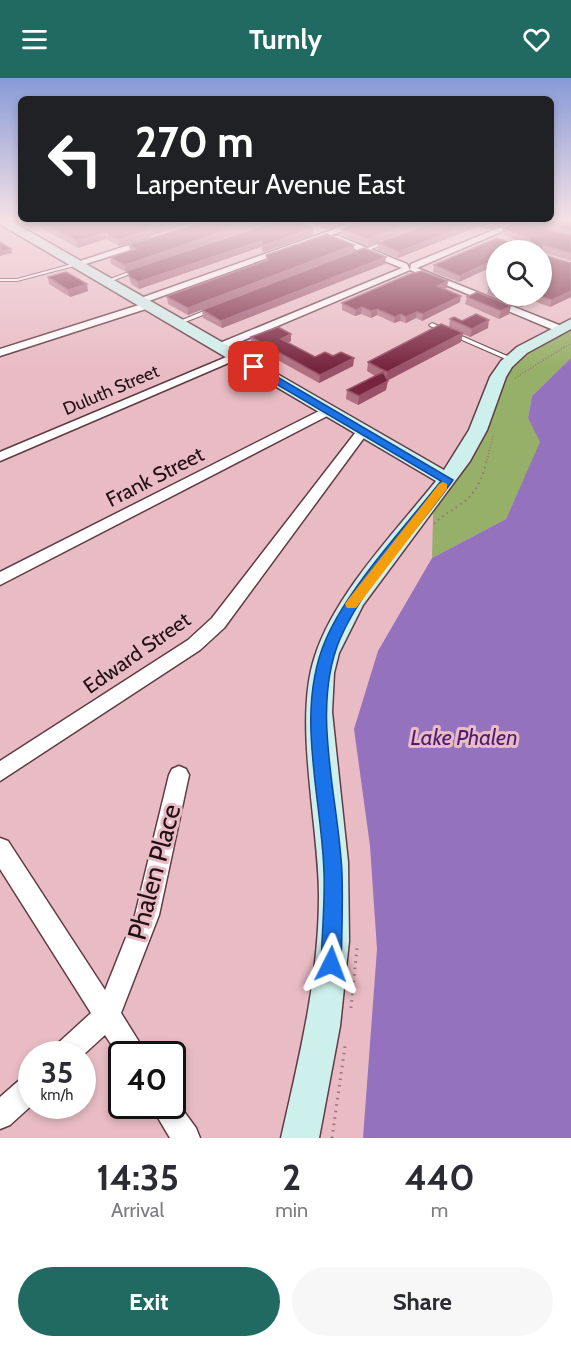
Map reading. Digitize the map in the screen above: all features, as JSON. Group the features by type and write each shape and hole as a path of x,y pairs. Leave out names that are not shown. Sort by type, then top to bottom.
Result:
{"street":[{"path":"84,268 448,480"},
{"path":"0,353 237,268"},
{"path":"219,347 409,268"},
{"path":"411,268 565,326"},
{"path":"300,1138 325,1010 334,914 331,847 320,731 322,672 333,639 355,599 448,480 478,430 498,377 565,326"},
{"name":"Duluth Street","path":"0,457 236,356"},
{"name":"Frank Street","path":"0,579 328,410"},
{"name":"Edward Street","path":"0,772 194,645 218,623 363,430"},
{"name":"Phalen Place","path":"79,1041 107,1016 147,915 178,775"},
{"path":"0,849 123,1041"},
{"path":"0,1115 18,1099"},
{"path":"174,1119 186,1138"}],"lane":[{"path":"0,280 17,280 60,268"},
{"path":"107,281 140,270"},
{"path":"178,323 220,306"},
{"path":"432,326 512,366"}],"path":[{"path":"513,381 571,343"},
{"path":"508,381 512,366"},
{"path":"433,525 446,512 464,503 483,477 494,431"},
{"path":"427,528 440,511"},
{"path":"351,953 349,1013 357,947"},
{"path":"332,1138 346,1036"},
{"path":"335,1081 341,1047"}],"green space":[{"path":"571,329 571,358 532,396 528,418 541,442 506,519 432,558 434,476 484,433 504,376 541,341"}],"water":[{"name":"Lake Phalen","path":"571,358 571,1138 363,1138 377,949 370,846 354,729 378,651 432,558 506,519 540,442 528,418 532,396"}],"building":[{"path":"135,268 179,268 138,282 130,277 127,271"},
{"path":"244,268 292,268 188,308 167,297"},
{"path":"311,268 356,268 221,321 202,310"},
{"path":"442,268 476,268 460,276"},
{"path":"552,268 571,268 571,291 552,300"},
{"path":"422,271 448,281 437,286 461,296 423,314 417,312 406,317 401,314 395,317 377,309 371,311 362,307 356,310 342,303 410,274"},
{"path":"66,272 87,284 68,290 48,277"},
{"path":"477,292 486,296 486,305 467,297"},
{"path":"489,306 511,306 501,311"},
{"path":"476,314 489,320 472,329 450,319 454,317 462,321"},
{"path":"441,324 463,333 387,372 368,362"},
{"path":"278,327 291,334 281,339 315,357 325,352 333,356 341,352 354,358 320,375 251,337"},
{"path":"383,372 388,381 359,396 347,390"}],"slow traffic":[{"path":"352,604 443,486"}],"route":[{"path":"254,367 448,480 355,599 333,639 322,672 321,742 333,872 334,914 331,964"}]}
